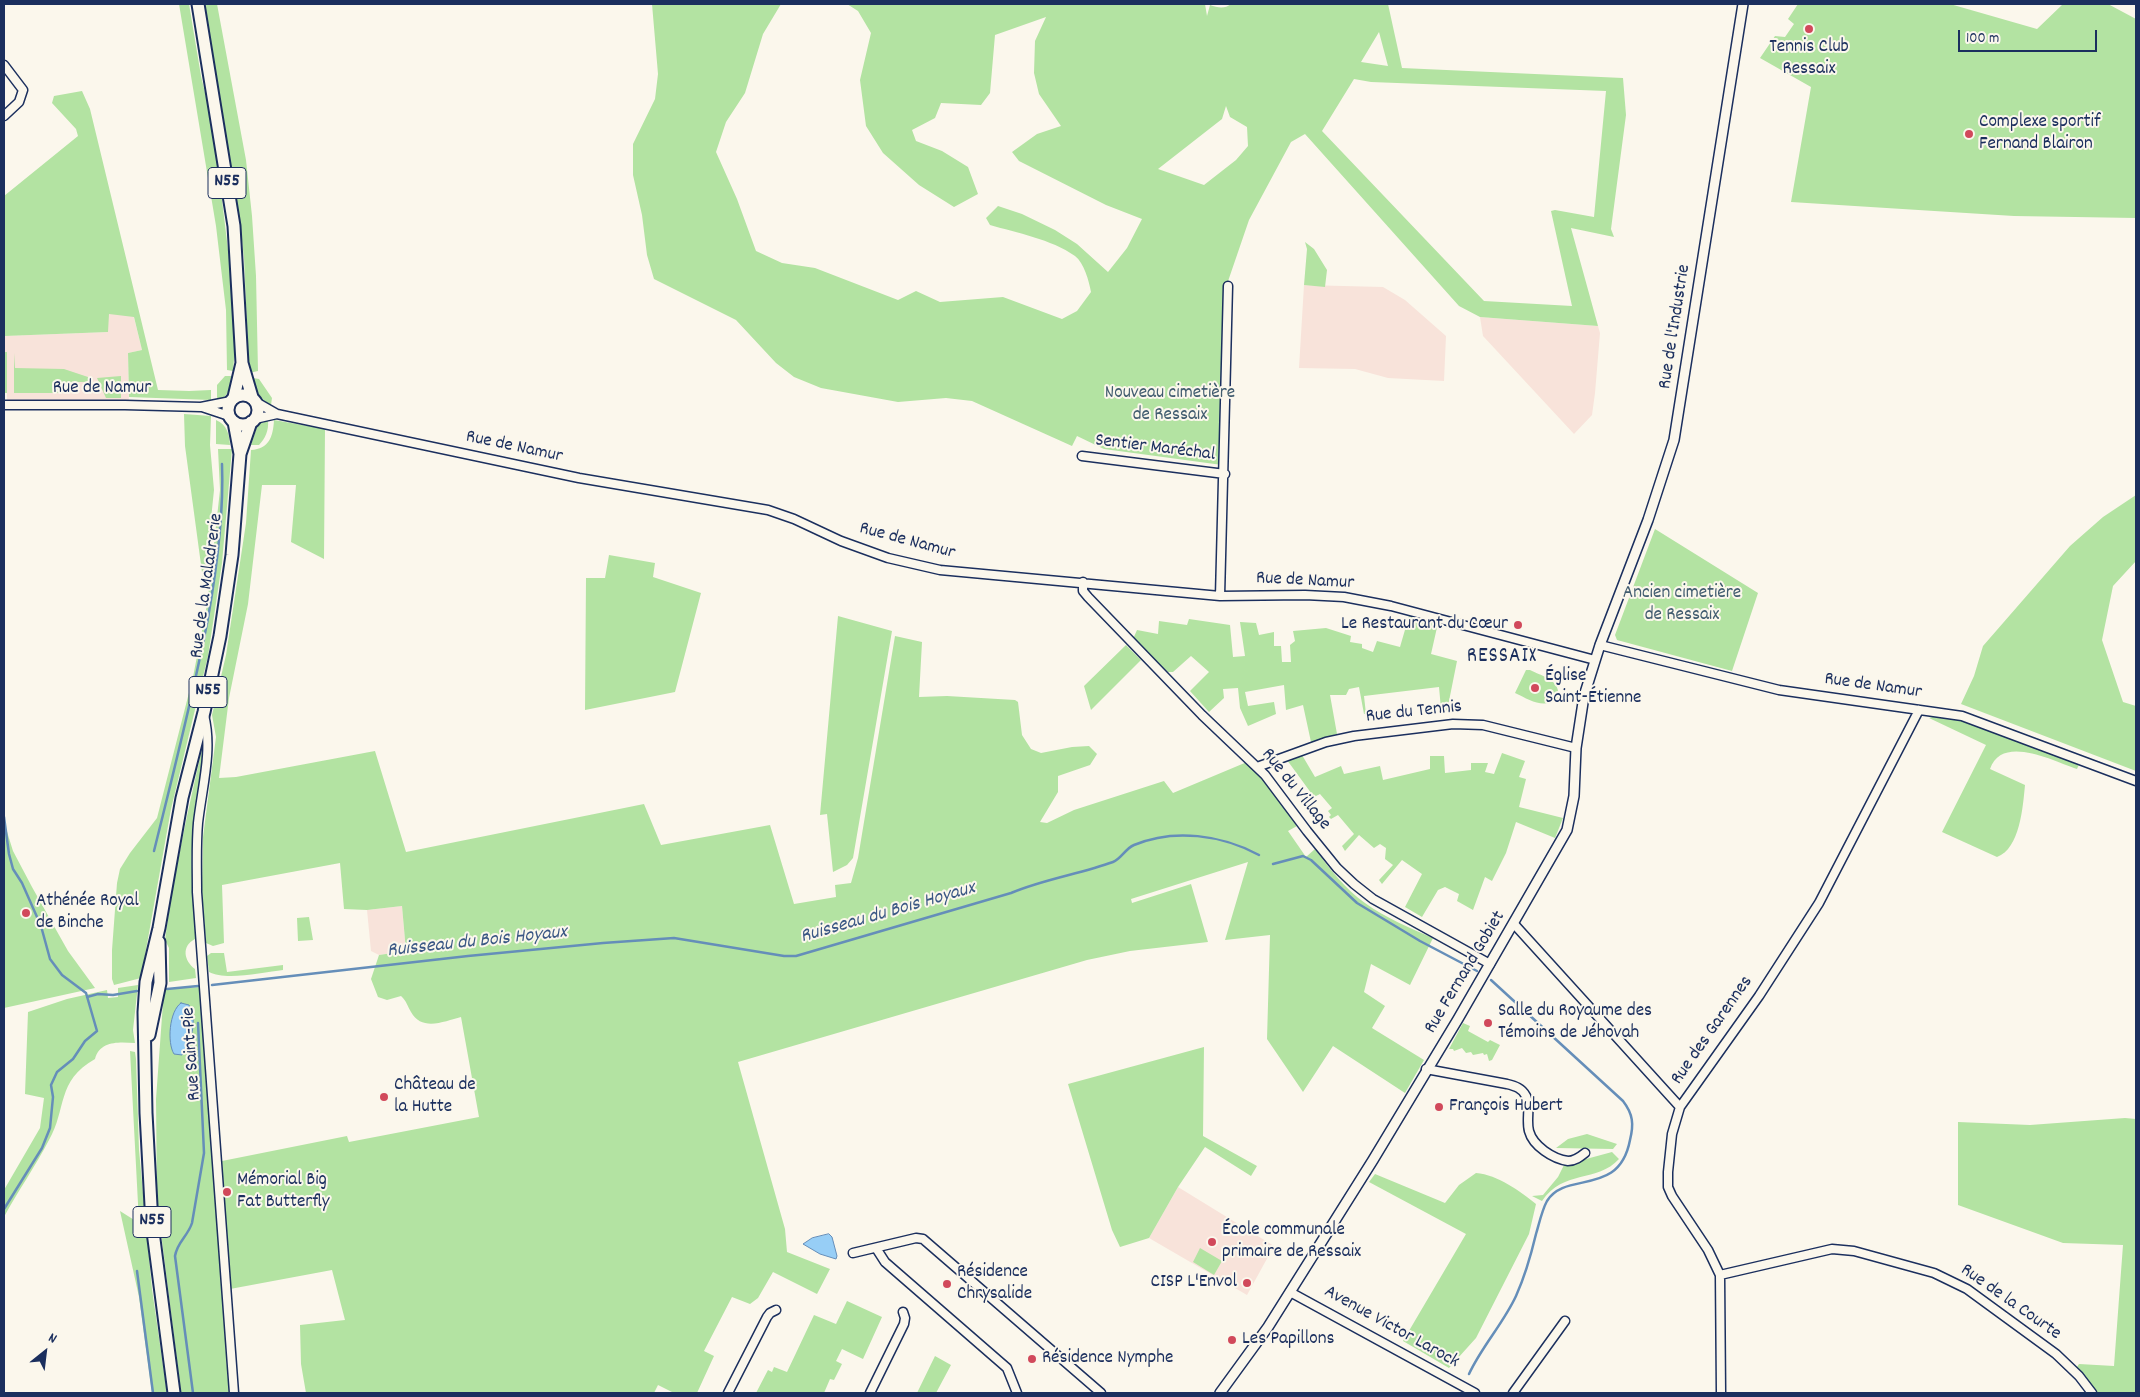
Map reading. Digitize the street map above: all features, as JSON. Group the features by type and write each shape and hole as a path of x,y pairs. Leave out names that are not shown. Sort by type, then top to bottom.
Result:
{"main road":[{"name":"N55","path":"198,4 234,226 242,363 258,410 253,421"},
{"name":"N55","path":"231,419 228,407 242,363"},
{"path":"232,399 244,394 254,400"},
{"path":"231,419 243,425 253,421"},
{"name":"Rue de la Maladrerie","path":"174,1393 152,1224 147,1154 144,1012 146,982 159,928 182,798 204,712 227,592 237,506 240,454 231,419"},
{"name":"Rue de la Maladrerie","path":"240,454 253,421"}],"street":[{"name":"Rue de l'Industrie","path":"1600,645 1648,520 1674,440 1743,4"},
{"path":"4,65 21,86 23,93 15,107 4,116"},
{"name":"Sentier Maréchal","path":"1220,596 1225,474 1228,286"},
{"name":"Rue de Namur","path":"4,405 125,404 200,407 232,399"},
{"name":"Rue de Namur","path":"254,400 277,414 579,478 762,509 787,516 858,547 921,566 959,573 1082,582 1220,596 1305,595 1344,597 1391,606 1595,660"},
{"name":"Rue de Namur","path":"200,407 231,419"},
{"name":"Rue de Namur","path":"253,421 277,414"},
{"name":"Sentier Maréchal","path":"1082,456 1225,474"},
{"name":"Rue du Village","path":"1082,582 1083,591 1090,600 1202,715 1254,764 1337,868 1354,884 1373,899 1490,964"},
{"name":"Rue Fernand Gobiet","path":"1220,1393 1254,1350 1373,1160 1514,924 1567,830 1574,796 1576,748 1584,696 1600,645"},
{"name":"Rue de Namur","path":"1600,645 1779,690 1949,713 1981,722 2136,781"},
{"name":"Rue des Garennes","path":"1721,1393 1720,1275 1708,1250 1668,1187 1667,1179 1672,1134 1680,1107 1755,1003 1819,903 1919,710"},
{"name":"Rue Saint-Pie","path":"204,712 208,728 208,745 198,822 197,861 201,951 234,1393"},
{"name":"Rue du Tennis","path":"1254,764 1354,736 1453,724 1484,725 1576,748"},
{"path":"1514,924 1680,1107"},
{"path":"1426,1069 1507,1084 1519,1088 1527,1099 1529,1132 1536,1145 1552,1155 1568,1161 1576,1159 1585,1153"},
{"path":"853,1253 916,1238 926,1241 1101,1393"},
{"path":"876,1248 886,1262 1007,1368 1013,1392"},
{"name":"Rue de la Courte","path":"1720,1275 1832,1249 1854,1251 1934,1273 1967,1289 2056,1354 2079,1376 2092,1393"},
{"name":"Avenue Victor Larock","path":"1290,1292 1475,1393"},
{"path":"728,1393 767,1317 776,1310"},
{"path":"870,1393 904,1324 903,1312"},
{"path":"1513,1393 1565,1321"}],"shaded area":[{"path":"1304,285 1383,287 1405,300 1446,336 1444,381 1388,378 1355,369 1299,368"},
{"path":"108,314 133,314 142,350 128,353 129,402 7,402 7,353 4,352 4,336 108,332"},
{"path":"1480,317 1598,326 1600,333 1592,415 1574,434 1483,336"},
{"path":"402,906 406,951 379,955 371,951 367,910"},
{"name":"École communale primaire de Ressaix","path":"1178,1187 1274,1246 1247,1295 1149,1238"}],"green space":[{"path":"179,4 189,4 201,76 213,126 230,266 235,347 233,371 227,370 226,310 216,226"},
{"path":"205,4 217,4 246,160 256,276 258,371 249,373 244,258 239,215"},
{"name":"Nouveau cimetière de Ressaix","path":"652,4 781,4 763,34 745,93 726,122 716,152 737,199 756,251 782,263 815,268 898,300 916,291 940,302 1003,297 1062,319 1077,311 1091,292 1086,273 1078,259 1066,250 1045,241 990,225 986,218 998,206 1022,214 1055,230 1077,244 1108,272 1127,248 1142,219 1106,205 1019,161 1012,152 1037,134 1061,126 1039,94 1034,73 1035,41 1046,17 995,35 990,93 981,105 941,103 935,118 912,130 916,141 942,151 968,167 978,194 954,207 919,185 883,153 866,126 860,80 871,33 858,11 847,4 1205,4 1207,16 1210,5 1221,8 1231,4 1388,4 1402,68 1623,78 1626,115 1611,229 1614,237 1571,228 1598,326 1480,317 1459,306 1305,134 1291,142 1249,220 1225,290 1222,465 1104,449 1077,436 1072,446 972,401 946,398 898,402 821,388 794,377 776,363 736,320 654,279 647,255 642,215 633,175 633,144 655,99 658,74","holes":["1379,32 1388,66 1361,62","1354,79 1371,82 1606,91 1594,217 1555,210 1551,211 1572,306 1484,301 1322,131","1226,106 1230,117 1247,127 1248,146 1236,160 1204,185 1158,169 1222,119"]},
{"name":"Complexe sportif Fernand Blairon","path":"1798,4 1950,4 2037,29 2063,4 2108,4 2136,19 2136,218 2014,216 1791,202 1811,87 1760,58 1775,36 1785,37 1794,24 1788,19"},
{"path":"82,91 90,109 158,390 211,390 211,400 129,397 128,353 142,350 134,317 109,314 108,332 5,336 4,352 4,196 78,136 76,129 52,103 54,96"},
{"path":"1305,242 1314,249 1327,270 1325,287 1304,285 1307,249"},
{"path":"4,352 7,352 7,393 4,393"},
{"path":"14,353 15,368 64,369 91,378 92,382 76,382 76,393 14,393"},
{"path":"121,376 121,398 106,398 97,378"},
{"path":"225,376 231,376 229,388 224,397 217,400 217,385"},
{"path":"253,378 259,379 272,398 271,405 259,394"},
{"path":"184,414 211,416 210,445 214,490 204,587 185,446"},
{"path":"216,420 223,424 227,430 230,445 216,444"},
{"path":"274,420 325,429 324,559 291,542 296,485 262,485 248,604 229,698 219,778 236,777 375,751 406,852 644,804 661,845 770,825 794,904 836,897 835,885 851,883 858,858 895,636 922,642 919,697 947,696 1015,700 1018,702 1022,735 1031,749 1041,753 1089,746 1097,754 1090,765 1058,776 1058,792 1040,822 1047,823 1074,810 1164,781 1173,793 1247,762 1255,768 1297,826 1288,831 1306,857 1315,849 1344,885 1365,903 1390,918 1433,938 1410,985 1371,964 1364,992 1385,1006 1372,1028 1424,1060 1405,1093 1333,1046 1303,1092 1267,1039 1270,935 1225,940 1248,862 1131,899 1132,903 1191,884 1208,942 1130,951 1087,960 738,1062 785,1229 787,1252 830,1269 817,1294 773,1272 758,1298 750,1304 732,1297 704,1351 714,1356 697,1393 674,1393 658,1385 654,1393 306,1393 301,1364 300,1325 345,1320 332,1270 230,1289 222,1161 347,1136 349,1142 479,1117 461,1017 434,1024 421,1022 411,1012 401,996 387,1000 378,997 371,979 379,955 406,951 402,906 367,910 344,909 340,863 222,885 224,943 213,946 206,943 202,890 203,837 216,737 212,715 226,655 246,523 251,450 266,445 273,432"},
{"path":"268,421 267,431 263,440 259,445 251,445 258,424"},
{"path":"218,449 232,449 222,563 208,656 171,809 141,978 114,985 112,979 112,950 117,883 120,869 157,818 193,677 207,605 220,490"},
{"path":"2136,495 2136,561 2113,586 2102,640 2123,702 2136,706 2136,771 1961,704 1974,676 1983,646 2070,546 2103,517"},
{"name":"Ancien cimetière de Ressaix","path":"1655,529 1758,593 1732,671 1617,640 1615,635"},
{"path":"609,555 655,563 653,577 701,593 675,692 585,710 586,578 605,578"},
{"path":"838,616 892,631 853,858 847,865 833,872 827,814 820,815"},
{"path":"1409,616 1438,623 1431,654 1457,661 1447,711 1441,709 1439,687 1364,696 1366,714 1364,714 1359,687 1349,689 1346,695 1330,695 1337,734 1311,742 1303,705 1286,710 1284,685 1245,692 1248,706 1274,702 1276,714 1248,726 1240,708 1238,688 1223,689 1224,698 1209,712 1190,691 1209,672 1191,656 1173,672 1168,672 1133,639 1137,630 1158,634 1159,621 1187,625 1189,619 1230,625 1233,657 1245,656 1240,622 1256,623 1259,635 1274,632 1274,646 1281,646 1282,662 1291,662 1290,645 1295,641 1293,631 1326,628 1351,636 1350,642 1362,644 1362,648 1373,652 1377,641 1400,647"},
{"path":"1126,645 1141,660 1091,710 1084,686"},
{"path":"1526,670 1541,675 1554,683 1557,687 1558,698 1553,702 1542,704 1515,693"},
{"path":"1939,715 1958,718 2080,762 2077,769 2042,756 2016,752 2005,753 1996,759 1990,769 2025,785 2019,826 2011,845 1997,857 1942,832 1986,745 1929,718"},
{"path":"204,740 192,847 195,939 186,949 186,958 195,969 196,978 169,982 169,948 165,940 182,839"},
{"path":"1502,753 1525,761 1519,777 1526,779 1519,807 1563,818 1555,838 1516,822 1506,853 1492,881 1485,877 1473,910 1457,901 1459,894 1445,887 1438,890 1422,917 1405,907 1422,874 1402,860 1382,884 1379,880 1393,865 1385,859 1386,848 1380,844 1374,848 1359,835 1345,851 1342,846 1354,834 1338,815 1331,819 1329,817 1331,815 1328,811 1332,808 1320,794 1314,797 1287,760 1302,755 1315,777 1341,766 1344,774 1380,766 1383,780 1430,769 1430,756 1444,756 1445,773 1471,770 1471,763 1488,763 1485,772 1494,774"},
{"name":"Athénée Royal de Binche","path":"4,822 13,851 32,887 68,951 95,988 4,1008"},
{"path":"309,917 313,940 298,941 297,918"},
{"path":"211,953 224,953 227,972 283,965 283,970 235,976 216,975 209,972 207,956"},
{"path":"138,985 133,1030 135,1043 106,1045 101,1048 95,1059 74,1077 64,1096 55,1129 4,1217 4,1190 40,1128 44,1098 25,1094 28,1012 67,999 107,990 108,998 118,997 118,988"},
{"path":"201,987 229,1393 181,1393 157,1201 156,1099 164,989"},
{"path":"1463,1023 1470,1026 1468,1031 1488,1042 1490,1040 1500,1045 1492,1060 1489,1061 1487,1054 1473,1055 1471,1052 1466,1053 1462,1048 1454,1051 1449,1049"},
{"path":"1204,1047 1203,1136 1257,1166 1251,1176 1205,1147 1178,1187 1149,1238 1120,1247 1112,1230 1068,1084"},
{"path":"130,1051 135,1052 136,1059 139,1150 152,1289 167,1393 152,1393 139,1297 120,1211 139,1223"},
{"path":"2125,1118 2136,1119 2136,1393 2097,1393 2077,1367 2079,1364 2114,1366 2123,1245 2063,1243 1958,1205 1958,1122 2030,1125"},
{"path":"1587,1134 1617,1144 1613,1149 1556,1148 1568,1139"},
{"path":"1612,1152 1619,1159 1601,1171 1560,1184 1542,1201 1532,1196 1543,1195 1558,1177 1564,1165"},
{"path":"1476,1173 1500,1180 1536,1204 1529,1234 1476,1338 1449,1368 1403,1341 1466,1234 1369,1182 1375,1174 1445,1203 1459,1185"},
{"path":"1200,1248 1222,1261 1214,1275 1193,1262"},
{"path":"847,1301 882,1317 863,1359 842,1349 836,1361 842,1364 834,1380 830,1379 824,1393 756,1393 768,1370 772,1372 774,1367 787,1372 814,1315 836,1324"},
{"path":"935,1356 951,1365 936,1393 917,1393"}],"water":[{"path":"181,1003 189,1005 193,1018 191,1038 182,1055 174,1054 170,1043 170,1027 174,1013"},
{"path":"829,1234 832,1237 837,1256 836,1259 820,1254 803,1244 812,1238"}],"waterway":[{"path":"154,851 208,618 219,541 222,464"},
{"path":"4,817 13,869 22,883 41,926 50,959 62,975 86,993 97,1031 85,1041 73,1059 57,1072 51,1085 53,1097 50,1128 42,1148 4,1209"},
{"name":"Ruisseau du Bois Hoyaux","path":"212,985 468,956 674,938 784,956 796,956 1116,861 1134,845 1149,840 1181,835 1198,836 1229,843 1259,855"},
{"path":"1273,864 1303,856 1311,860 1357,903 1420,941 1477,971"},
{"name":"Ruisseau du Bois Hoyaux","path":"1469,1374 1516,1296 1528,1265 1547,1201 1556,1192 1566,1187 1604,1177 1615,1170 1624,1158 1632,1129 1631,1115 1623,1101 1491,980"},
{"name":"Ruisseau du Bois Hoyaux","path":"167,989 198,986"},
{"path":"87,997 98,994 113,995 137,991"},
{"path":"193,1393 175,1256 192,1223 204,1153 198,1023"},
{"path":"137,1271 153,1393"}],"place":[{"name":"Tennis Club Ressaix","path":"1809,29"},
{"name":"Complexe sportif Fernand Blairon","path":"1969,134"},
{"name":"Le Restaurant du Cœur","path":"1518,625"},
{"name":"Église Saint-Étienne","path":"1535,688"},
{"name":"Athénée Royal de Binche","path":"26,913"},
{"name":"Salle du Royaume des Témoins de Jéhovah","path":"1488,1023"},
{"name":"Château de la Hutte","path":"384,1097"},
{"name":"François Hubert","path":"1439,1107"},
{"name":"Mémorial Big Fat Butterfly","path":"227,1192"},
{"name":"École communale primaire de Ressaix","path":"1212,1242"},
{"name":"CISP L'Envol","path":"1247,1283"},
{"name":"Résidence Chrysalide","path":"947,1284"},
{"name":"Les Papillons","path":"1232,1340"},
{"name":"Résidence Nymphe","path":"1032,1359"}],"district":[{"name":"RESSAIX","path":"1502,658"}]}
